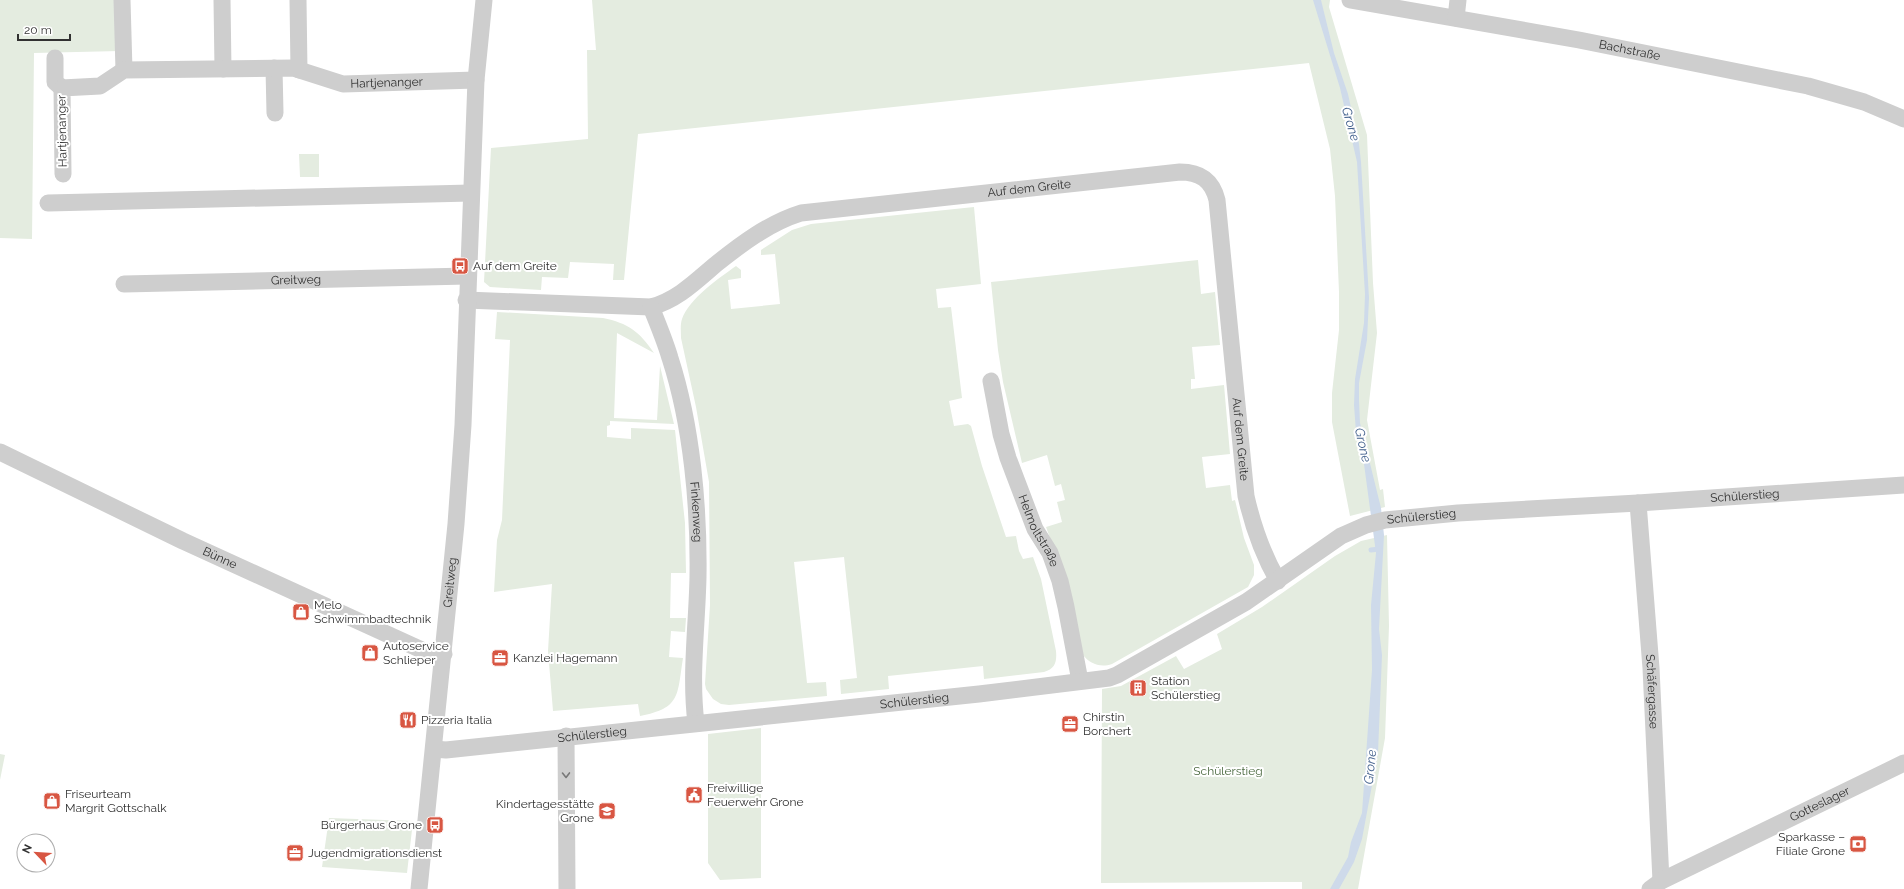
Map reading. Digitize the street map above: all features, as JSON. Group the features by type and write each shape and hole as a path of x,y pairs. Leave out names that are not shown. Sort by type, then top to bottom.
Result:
{"street":[{"path":"122,0 124,70"},
{"path":"222,0 223,69"},
{"path":"298,0 299,70"},
{"name":"Greitweg","path":"419,889 456,524 463,425 466,300 476,80 484,0"},
{"name":"Bachstraße","path":"1350,0 1456,18 1737,71 1808,86 1864,102 1904,119"},
{"path":"1456,18 1458,0"},
{"name":"Hartjenanger","path":"55,58 55,82 62,88 100,86 124,70 293,68 343,84 476,80"},
{"path":"274,68 275,113"},
{"name":"Hartjenanger","path":"62,88 63,174"},
{"name":"Auf dem Greite","path":"466,300 651,307 664,303 678,296 760,232 791,216 801,213 1180,172 1198,174 1211,185 1217,200 1246,496 1254,529 1265,559 1278,581"},
{"path":"48,203 471,193"},
{"name":"Greitweg","path":"124,284 468,276"},
{"name":"Finkenweg","path":"651,307 671,359 680,399 694,488 698,577 693,689 696,723"},
{"name":"Helmoltstraße","path":"991,381 1001,434 1008,458 1035,529 1050,553 1060,581 1080,681"},
{"name":"Bünne","path":"0,452 183,541 412,646 424,651 444,654"},
{"name":"Schülerstieg","path":"434,749 446,750 566,736 991,693 1117,676 1246,602 1341,536 1366,525 1385,520 1458,513 1638,503 1904,485"},
{"name":"Schäfergasse","path":"1638,503 1651,668 1655,885"},
{"path":"566,736 567,889"},
{"name":"Gotteslager","path":"1655,885 1904,763"}],"green space":[{"path":"0,0 119,0 120,51 34,53 32,239 0,238"},
{"path":"592,0 1330,0 1329,7 1367,135 1373,283 1377,333 1367,420 1380,490 1383,489 1385,507 1350,516 1332,422 1332,393 1339,330 1335,196 1330,149 1309,63 638,134 624,280 613,280 614,264 570,262 568,278 542,277 541,290 490,287 484,282 491,148 588,139 587,50 596,50"},
{"path":"299,154 319,154 319,177 300,177"},
{"path":"974,207 981,284 936,289 938,308 951,307 962,398 949,401 954,426 968,424 971,426 982,466 1006,537 1016,536 1019,551 1023,559 1033,557 1041,579 1056,651 1056,658 1053,667 1044,672 984,679 983,666 888,676 889,689 841,694 840,680 857,678 844,557 794,562 807,683 826,682 827,696 729,705 721,704 713,699 706,689 705,684 710,605 709,482 696,407 681,338 681,321 686,311 705,290 736,266 741,270 741,278 728,280 731,309 780,304 775,254 761,255 761,250 792,230 811,224"},
{"path":"1198,260 1201,294 1215,292 1220,345 1192,347 1195,379 1191,379 1191,389 1224,385 1230,454 1202,457 1206,488 1230,485 1232,501 1235,500 1244,538 1254,565 1254,575 1248,587 1112,664 1103,666 1092,663 1082,654 1063,573 1046,527 1062,522 1057,502 1065,500 1061,484 1055,486 1047,455 1022,463 1003,382 991,282"},
{"path":"497,312 603,318 626,326 644,339 654,353 617,333 614,418 657,420 660,366 674,424 610,421 610,425 607,426 607,437 631,439 631,428 675,430 685,523 686,573 671,573 670,618 686,618 685,632 671,631 669,657 683,658 678,691 670,704 663,709 640,716 638,704 553,711 548,651 552,584 494,592 497,540 502,520 510,340 495,339"},
{"name":"Schülerstieg","path":"1387,535 1389,626 1385,738 1358,889 1302,889 1302,882 1101,883 1102,689 1121,686 1176,656 1184,669 1222,649 1217,634 1262,607 1335,556 1361,541"},
{"path":"761,728 761,878 720,880 708,863 708,734"},
{"path":"0,754 5,755 0,780"},
{"path":"329,818 413,821 407,873 322,867"}],"water":[{"name":"Grone","path":"1313,0 1321,0 1334,53 1348,94 1359,144 1369,298 1367,340 1359,383 1360,423 1381,508 1384,535 1379,629 1382,655 1378,753 1362,839 1354,862 1339,889 1330,889 1348,857 1351,842 1362,813 1372,670 1371,605 1376,553 1364,464 1356,432 1354,405 1355,379 1364,323 1365,294 1357,162 1340,88"}],"waterway":[{"path":"1371,550 1379,549"}],"place":[{"name":"Auf dem Greite","path":"460,266"},
{"name":"Melo Schwimmbadtechnik","path":"301,612"},
{"name":"Autoservice Schlieper","path":"370,653"},
{"name":"Kanzlei Hagemann","path":"500,658"},
{"name":"Station Schülerstieg","path":"1138,688"},
{"name":"Pizzeria Italia","path":"408,720"},
{"name":"Chirstin Borchert","path":"1070,724"},
{"name":"Freiwillige Feuerwehr Grone","path":"694,795"},
{"name":"Friseurteam Margrit Gottschalk","path":"52,801"},
{"name":"Kindertagesstätte Grone","path":"607,811"},
{"name":"Bürgerhaus Grone","path":"435,825"},
{"name":"Sparkasse – Filiale Grone","path":"1858,844"},
{"name":"Jugendmigrationsdienst","path":"295,853"}]}
